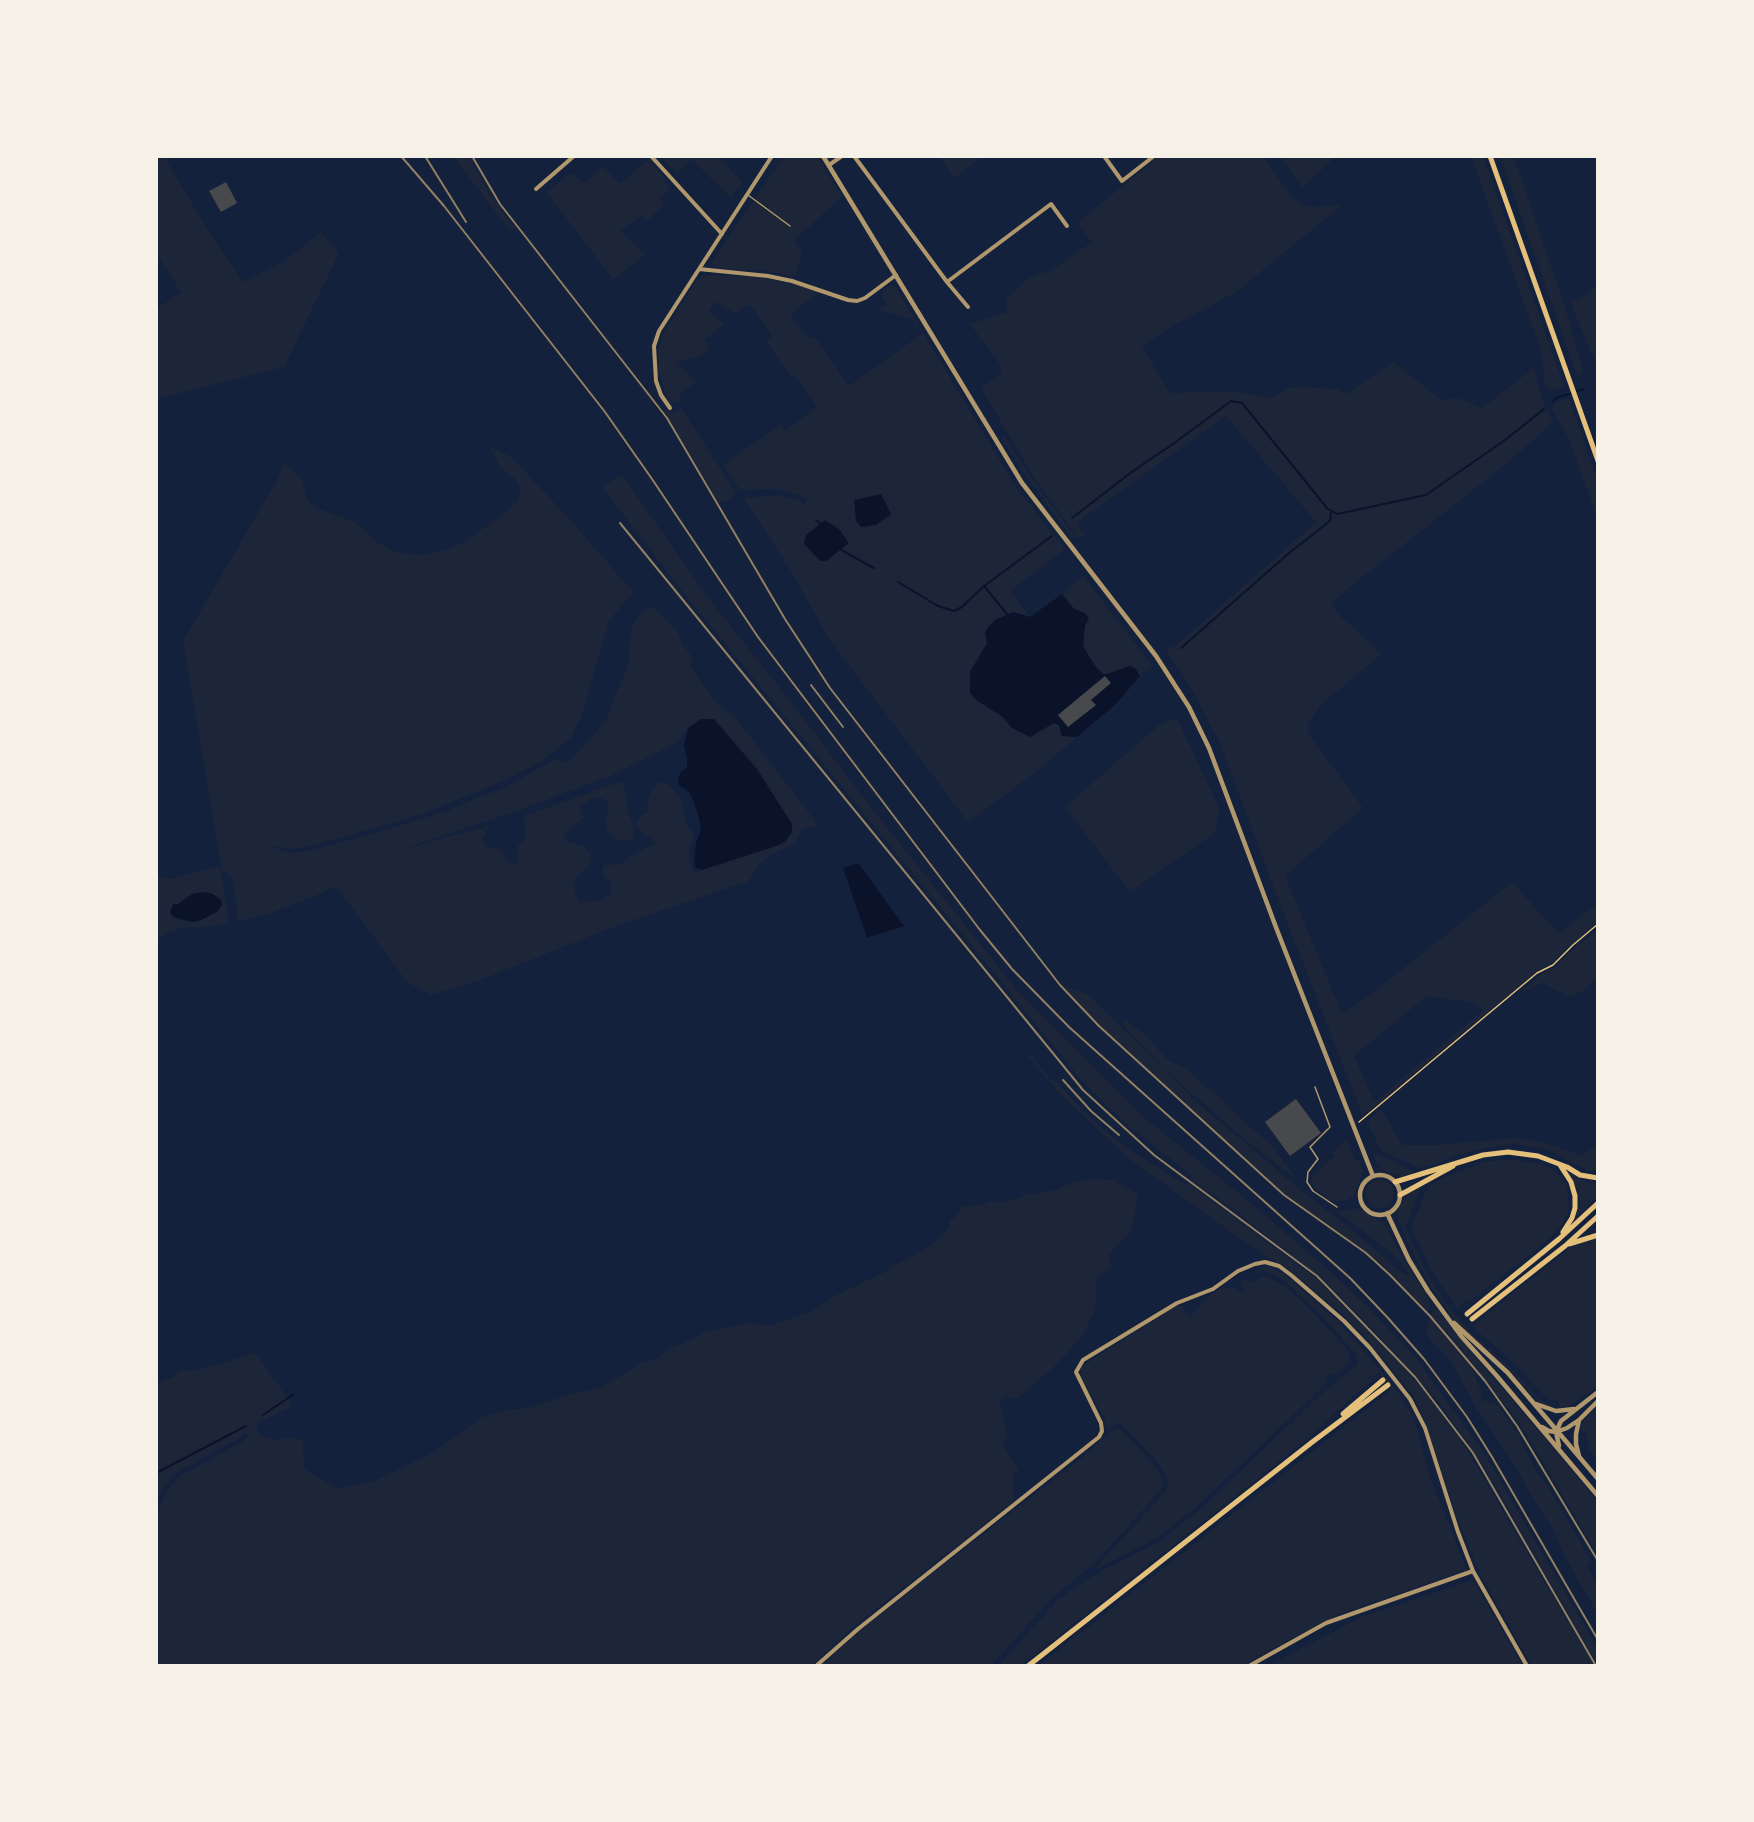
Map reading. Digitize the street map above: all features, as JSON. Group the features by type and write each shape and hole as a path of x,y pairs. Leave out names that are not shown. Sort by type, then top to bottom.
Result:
{"main road":[{"path":"1490,156 1598,461"},
{"path":"1400,1195 1457,1164 1483,1155 1508,1152 1538,1156 1580,1175 1598,1178"},
{"path":"1395,1182 1442,1166 1457,1164"},
{"path":"1559,1239 1572,1218 1575,1202 1571,1182 1560,1165"},
{"path":"1598,1203 1469,1317 1564,1246 1598,1216"},
{"path":"1564,1246 1598,1235"},
{"path":"1028,1666 1385,1383"}],"street":[{"path":"536,189 574,156"},
{"path":"651,156 722,234"},
{"path":"670,408 661,395 656,381 654,346 664,320 772,156"},
{"path":"824,156 1022,483 1156,656 1189,707 1209,748 1373,1176"},
{"path":"829,165 842,156"},
{"path":"855,156 947,282 968,307"},
{"path":"1104,156 1122,181 1154,156"},
{"path":"947,282 1051,204 1067,226"},
{"path":"699,269 768,276 800,283 857,301 865,298 896,275"},
{"path":"1373,1176 1387,1176 1395,1182 1400,1195 1394,1208 1387,1213 1372,1213 1362,1203 1360,1197 1362,1188 1373,1176"},
{"path":"1387,1213 1409,1260 1443,1312 1479,1359 1598,1496"},
{"path":"816,1666 858,1629 1099,1437 1102,1431 1101,1423 1076,1372 1083,1360 1170,1307 1204,1294 1238,1271 1265,1262 1279,1266 1344,1321 1370,1348 1410,1399 1425,1428 1458,1532 1473,1571 1527,1666"},
{"path":"1443,1312 1508,1373 1598,1479"},
{"path":"1563,1454 1556,1432 1561,1421 1598,1392"},
{"path":"1537,1424 1556,1432 1567,1428 1579,1420 1598,1401"},
{"path":"1533,1402 1556,1411 1574,1409"},
{"path":"1579,1420 1576,1444 1581,1458"},
{"path":"1249,1666 1326,1623 1473,1571"}],"lane":[{"path":"747,194 790,226"},
{"path":"1315,1087 1330,1127 1310,1147 1318,1159 1310,1169 1307,1182 1313,1191 1337,1207"}],"path":[{"path":"1354,1128 1537,973 1553,965 1598,924"}],"shaded area":[{"path":"156,156 164,156 206,227 243,282 286,260 321,232 339,253 284,367 156,399 156,309 181,292 156,253"},
{"path":"453,156 469,156 489,193 515,228 510,231"},
{"path":"660,156 717,156 742,182 731,198 691,159 677,174"},
{"path":"784,156 817,156 842,196 795,240 802,252 795,277 764,270 718,271 712,262"},
{"path":"939,156 983,156 954,178"},
{"path":"1160,156 1263,156 1293,199 1309,207 1342,205 1236,292 1169,328 1142,347 1170,393 1232,391 1272,398 1289,388 1301,387 1336,389 1346,394 1393,362 1442,400 1458,398 1482,408 1534,368 1542,400 1553,422 1510,461 1331,604 1338,614 1382,654 1320,705 1308,725 1308,733 1363,808 1285,876 1342,1014 1376,990 1512,882 1560,932 1598,903 1598,923 1363,1116 1219,741 1190,686 1166,650 1171,646 1173,648 1316,522 1226,416 1076,523 1085,535 1078,538 1034,478 981,388 1002,373 999,363 970,324 1007,312 1006,300 1027,279 1053,269 1092,242 1077,223","holes":["1425,996 1470,1002 1484,1010 1374,1102 1354,1056"]},
{"path":"1280,156 1336,156 1303,188"},
{"path":"1471,156 1483,156 1564,386 1551,390 1545,387 1542,353"},
{"path":"1500,156 1513,156 1522,180 1567,314 1583,370 1578,379"},
{"path":"649,159 667,180 664,182 671,189 660,199 664,205 647,221 641,216 620,231 646,254 613,279 546,192 571,173 584,183 603,167 620,184"},
{"path":"703,275 752,276 791,283 820,292 790,314 808,339 814,336 849,386 923,333 911,318 878,310 880,307 886,307 887,304 882,298 885,289 891,285 895,286 1014,484 1065,549 1010,591 1030,617 1020,613 1007,614 987,637 992,709 1012,728 1030,737 1054,722 1059,725 1060,732 1067,736 1077,737 1036,772 968,822 829,639 794,576 744,498 779,495 800,500 804,505 807,498 779,489 740,490 723,465 780,425 785,431 817,407 794,374 791,376 766,341 772,336 750,304 735,313 715,302 709,312 725,324 704,340 710,348 701,356 676,362 696,382 678,394 682,400 678,403 670,402 667,398 659,373 658,357 661,337 695,282","holes":["856,508 891,514 875,525 861,527 856,521"]},
{"path":"1598,285 1598,369 1570,301 1580,299"},
{"path":"1569,398 1598,483 1598,521 1570,441 1552,408 1554,404"},
{"path":"681,408 736,493 728,500 719,503 664,410 674,412"},
{"path":"1004,436 1029,475 1076,538 1071,537 1026,476 1002,439"},
{"path":"490,447 510,456 566,515 633,592 609,621 581,717 570,739 539,763 505,780 420,815 308,847 291,849 269,846 291,853 372,834 447,811 500,790 558,758 563,763 570,760 605,722 629,662 631,630 640,613 652,606 677,631 683,645 693,658 690,665 716,703 734,716 813,818 818,828 809,826 801,830 795,844 778,851 760,863 749,881 619,925 480,980 431,995 407,982 339,890 333,887 271,913 238,921 233,877 222,870 183,641 276,482 285,461 302,481 308,501 317,508 356,523 378,543 397,552 426,555 463,542 500,517 517,501 520,494 519,485 515,479 501,469","holes":["701,719 779,845 694,872 691,868 689,850 695,834 687,827 681,800 668,783 658,782 647,802 648,812 640,816 636,825 641,833 655,843 622,863 603,866 603,875 611,883 611,893 602,900 579,901 574,889 575,877 587,869 592,856 584,846 566,841 563,835 584,817 579,811 581,806 592,799 603,798 607,802 609,811 605,820 607,830 621,841 634,839 633,825 627,809 626,792 622,781 524,816 525,838 518,846 518,864 509,862 501,850 486,847 482,839 489,826 408,848 517,811 612,775 676,743 688,728"]},
{"path":"622,475 709,599 1017,990 1144,1118 1251,1203 1343,1283 1416,1358 1484,1453 1598,1649 1597,1665 1483,1465 1437,1400 1400,1358 1325,1281 1228,1205 1190,1179 1192,1176 1125,1123 1083,1082 679,587 602,487"},
{"path":"881,494 891,514 876,525 861,527 856,521 854,500"},
{"path":"825,520 839,529 849,543 826,561 820,561 804,544 806,535"},
{"path":"1083,575 1152,666 1140,676 1136,669 1130,666 1103,674 1089,658 1083,646 1085,613 1074,609 1062,594"},
{"path":"1062,594 1074,609 1085,613 1089,618 1085,626 1083,646 1095,666 1103,674 1107,674 1130,666 1136,669 1140,676 1116,704 1077,737 1062,736 1059,725 1054,723 1030,737 1012,728 1003,717 976,700 970,693 970,672 987,643 985,633 995,620 1013,612 1030,617"},
{"path":"1177,718 1219,808 1216,832 1130,892 1065,807 1158,726"},
{"path":"701,719 714,719 757,769 792,824 792,832 786,841 779,845 702,870 694,865 696,841 701,831 699,818 689,792 679,785 678,780 681,771 687,768 684,746 688,728"},
{"path":"858,863 904,926 867,938 843,868"},
{"path":"220,866 229,923 209,927 185,927 156,940 156,876 171,879","holes":["184,900 218,911 193,922 179,920 170,912"]},
{"path":"204,892 213,894 221,900 222,904 218,911 193,922 173,917 170,912 173,904 178,904 192,894"},
{"path":"1598,929 1596,980 1581,992 1569,997 1542,983 1520,993 1543,973 1556,967 1571,951"},
{"path":"1064,986 1087,994 1202,1107 1407,1275 1409,1273 1398,1259 1333,1210 1346,1211 1358,1208 1384,1223 1427,1295 1430,1303 1428,1312 1385,1267 1367,1252 1279,1189 1095,1021"},
{"path":"1126,1020 1144,1034 1169,1061 1189,1069 1199,1082 1217,1094 1273,1147 1294,1176 1243,1138 1163,1068 1121,1023"},
{"path":"1029,1053 1052,1081 1054,1080 1099,1126 1127,1148 1186,1185 1188,1183 1317,1279 1405,1369 1426,1393 1464,1445 1594,1666 1532,1666 1478,1570 1415,1398 1365,1337 1341,1313 1293,1273 1238,1237 1132,1161 1059,1093 1028,1056"},
{"path":"1381,1109 1402,1145 1436,1145 1517,1138 1544,1142 1582,1156 1598,1144 1598,1170 1591,1171 1576,1165 1546,1149 1515,1144 1458,1155 1420,1168 1381,1151 1367,1121"},
{"path":"1347,1140 1355,1161 1359,1160 1363,1171 1354,1196 1336,1202 1315,1188 1311,1180 1314,1174 1335,1156 1332,1152"},
{"path":"1376,1153 1413,1171 1414,1174 1403,1177 1382,1170 1372,1154"},
{"path":"1516,1160 1541,1164 1557,1173 1567,1184 1569,1208 1565,1220 1550,1238 1458,1309 1431,1270 1411,1227 1428,1187 1442,1178 1488,1161"},
{"path":"1569,1173 1583,1180 1598,1183 1598,1196 1576,1217 1580,1202 1578,1190"},
{"path":"1094,1179 1112,1180 1138,1194 1132,1229 1108,1256 1112,1266 1096,1278 1093,1313 1083,1336 1050,1371 1016,1399 1007,1396 999,1400 1007,1435 1003,1445 1019,1471 1013,1475 1014,1500 852,1628 812,1666 158,1666 156,1664 156,1513 177,1478 245,1440 249,1435 245,1433 174,1474 160,1493 156,1503 156,1384 175,1376 179,1371 198,1370 255,1352 291,1403 289,1408 257,1423 258,1435 276,1440 291,1437 303,1440 304,1469 337,1488 372,1482 432,1453 482,1417 508,1410 529,1408 576,1392 601,1387 638,1364 658,1358 666,1350 698,1337 704,1332 750,1323 770,1326 812,1311 834,1296 885,1272 934,1243 948,1229 950,1221 963,1206 982,1205 991,1201 1007,1202 1031,1193 1036,1194 1058,1189 1073,1182"},
{"path":"1380,1180 1390,1184 1394,1194 1390,1204 1380,1208 1370,1204 1366,1194 1370,1184"},
{"path":"1419,1187 1405,1228 1428,1276 1450,1309 1472,1334 1512,1369 1538,1397 1553,1408 1539,1402 1507,1367 1472,1338 1454,1319 1433,1290 1398,1220 1398,1211 1406,1194"},
{"path":"1598,1237 1598,1387 1569,1406 1560,1408 1559,1401 1545,1396 1516,1365 1472,1326 1570,1248"},
{"path":"1268,1266 1286,1275 1335,1319 1397,1391 1413,1416 1431,1480 1467,1570 1334,1616 1241,1666 1038,1666 1391,1390 1379,1372 1369,1379 1380,1375 1304,1442 1028,1660 1020,1666 998,1666 1058,1600 1104,1570 1157,1543 1202,1508 1320,1395 1356,1366 1358,1362 1356,1354 1315,1309 1286,1282 1257,1268"},
{"path":"1264,1276 1284,1285 1307,1306 1348,1350 1351,1361 1337,1374 1327,1375 1326,1384 1196,1507 1159,1537 1097,1569 1098,1565 1166,1491 1168,1480 1155,1459 1122,1425 1116,1424 1107,1430 1104,1417 1080,1376 1081,1367 1176,1306 1183,1306 1185,1313 1191,1316 1206,1298 1222,1287 1234,1288 1244,1293 1241,1282 1245,1280 1252,1282"},
{"path":"1436,1308 1598,1501 1598,1556 1514,1416 1431,1315"},
{"path":"1430,1318 1476,1374 1476,1380 1482,1393 1481,1401 1485,1400 1491,1404 1495,1402 1518,1434 1536,1471 1547,1485 1591,1561 1587,1566 1598,1586 1598,1615 1565,1557 1554,1531 1520,1474 1474,1404 1451,1361 1426,1332"},
{"path":"1598,1405 1598,1460 1589,1449 1586,1433 1579,1430"},
{"path":"1115,1428 1120,1429 1154,1465 1162,1478 1161,1490 1095,1563 1052,1598 991,1666 821,1666 858,1631 1083,1457"},
{"path":"1473,1580 1523,1666 1267,1666 1364,1616"}],"building":[{"path":"226,182 237,203 221,212 209,191"},
{"path":"1105,676 1111,683 1091,700 1096,705 1068,727 1058,715"},
{"path":"1296,1099 1321,1133 1290,1156 1265,1122"}],"waterway":[{"path":"1553,401 1584,389"},
{"path":"1072,518 1231,401 1242,403 1327,508 1337,514 1426,495 1505,440 1544,409"},
{"path":"1181,648 1289,553 1330,521 1331,513"},
{"path":"816,520 822,525"},
{"path":"898,582 938,606 954,611 1052,536"},
{"path":"840,548 874,568"},
{"path":"984,586 1007,614"},
{"path":"263,1415 294,1394"},
{"path":"156,1473 246,1426"}],"railway":[{"path":"401,156 444,206 605,412 758,637 1012,969 1069,1027 1350,1278 1424,1359 1467,1417 1492,1457 1598,1640"},
{"path":"425,156 466,222"},
{"path":"472,156 500,204 667,418 785,619 830,688 1060,985 1099,1026 1284,1195 1366,1253 1430,1316 1485,1381 1517,1426 1598,1561"},
{"path":"620,523 1083,1090 1154,1155 1317,1276 1415,1377 1473,1453 1596,1666"},
{"path":"811,685 843,727"},
{"path":"1063,1080 1091,1111 1119,1135"}]}
